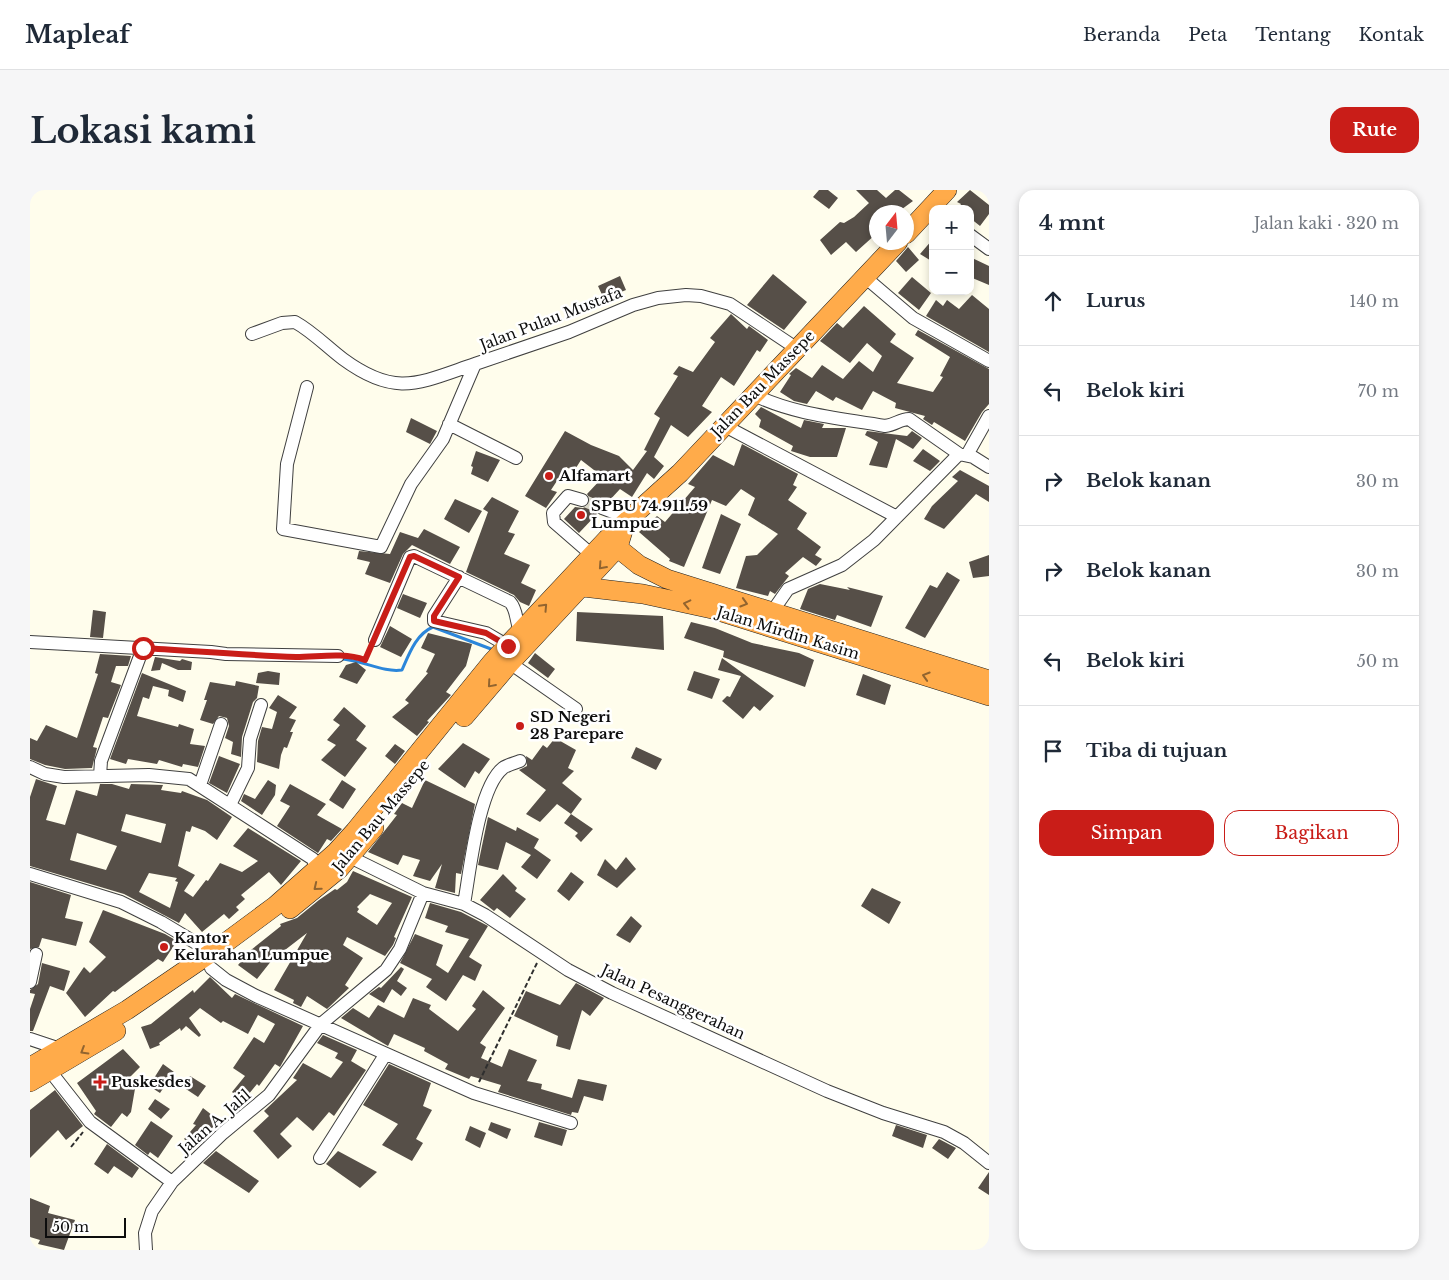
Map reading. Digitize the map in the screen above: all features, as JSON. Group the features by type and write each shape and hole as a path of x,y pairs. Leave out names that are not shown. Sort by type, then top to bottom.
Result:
{"highway":[{"path":"936,205 947,190"},
{"path":"914,226 929,212"},
{"name":"Jalan Bau Massepe","path":"30,1082 87,1050 211,960 316,870 356,831 466,694 582,587 628,521 680,473 723,425 754,395 796,348 866,278 891,250"},
{"name":"Jalan Bau Massepe","path":"30,1067 211,960 285,912 339,869 509,654 521,632 592,555 612,543"},
{"name":"Jalan Mirdin Kasim","path":"612,543 638,565 667,579 772,612 964,680 989,696"},
{"name":"Jalan Mirdin Kasim","path":"582,587 643,594 712,609 964,680 989,680"}],"street":[{"path":"974,238 989,249"},
{"path":"866,278 913,318 989,361"},
{"name":"Jalan Pulau Mustafa","path":"307,387 287,464 283,529 383,546 411,484 443,439 475,364 583,327 633,305 658,298 686,295 701,296 730,304 796,348"},
{"path":"252,334 282,323 295,322 343,360 377,380 389,384 426,381 475,364"},
{"path":"754,395 789,410 812,416 885,426 893,426 902,419 909,419 963,454 989,466"},
{"path":"772,612 788,588 842,565 874,540 963,454 989,416"},
{"path":"449,424 516,458"},
{"path":"723,425 897,517"},
{"path":"582,500 568,496 553,513 554,522 592,555"},
{"path":"602,508 628,521"},
{"path":"374,640 410,557 418,557 510,602 518,615 518,627 521,632"},
{"path":"459,577 434,616 434,621 486,633 576,709"},
{"path":"30,642 142,651 338,656"},
{"path":"100,776 100,761 142,651"},
{"path":"230,805 248,768 250,739 261,705"},
{"path":"200,786 221,724"},
{"path":"464,904 482,807 493,780 503,768 520,761"},
{"path":"30,767 45,774 64,778 170,776 189,779 313,858 316,870"},
{"name":"Jalan Pesanggerahan","path":"350,857 422,893 464,904 485,914 542,954 612,993 827,1091 883,1113 944,1132 964,1143 989,1164"},
{"path":"30,874 121,902 161,922 211,960 240,988 385,1055 474,1093 571,1123"},
{"name":"Jalan A. Jalil","path":"146,1250 145,1233 152,1211 172,1182 223,1133 269,1095 321,1024 376,979 395,959 422,893"},
{"path":"30,982 36,954"},
{"path":"30,1039 60,1049"},
{"path":"320,1158 385,1055"},
{"path":"50,1071 90,1122 172,1182"}],"path":[{"path":"338,656 352,655 365,660 374,640"},
{"path":"474,1093 542,954"},
{"path":"71,1146 90,1122"}],"building":[{"path":"819,190 828,190 838,198 829,209 813,197"},
{"path":"856,190 877,190 886,198 895,190 899,190 913,201 908,205 869,205 869,240 856,252 846,242 831,255 820,240 840,222 844,223 854,217 869,203"},
{"path":"970,190 989,205 989,214 980,226 974,221 974,205 960,205 957,202"},
{"path":"929,244 929,260 920,254"},
{"path":"905,250 911,250 919,260 906,272 896,261"},
{"path":"974,259 989,266 989,285 974,279"},
{"path":"773,274 807,302 784,330 747,305"},
{"path":"620,276 626,290 604,299 598,286"},
{"path":"912,277 929,291 930,295 919,310 898,293"},
{"path":"972,295 989,309 989,352 926,316 936,300 943,306 947,300 959,309"},
{"path":"864,306 896,334 890,342 914,358 897,383 933,392 943,377 940,376 950,357 915,335 918,330 989,369 989,404 982,412 965,441 934,422 932,425 923,419 925,416 895,408 896,403 873,391 862,410 836,397 833,401 816,391 807,404 794,401 780,392 791,375 789,374 796,368 812,378 822,365 843,379 859,361 873,372 882,356 867,343 850,363 820,341 837,323 843,328"},
{"path":"731,314 747,329 749,326 768,340 760,352 757,350 734,386 721,377 702,406 712,412 688,437 671,425 654,457 664,466 654,479 647,473 632,497 620,489 608,502 597,501 594,509 597,514 579,533 564,519 575,507 583,508 588,505 590,499 587,494 603,477 581,460 574,471 566,467 551,490 557,492 546,508 525,496 565,431 591,445 619,456 633,470 647,451 644,450 660,418 654,414 678,376 673,374 679,366 693,372 715,342 710,338"},
{"path":"761,407 801,428 804,420 824,424 822,428 846,428 837,457 810,457 791,451 793,446 759,427 761,420 755,414"},
{"path":"411,418 437,431 430,444 406,432"},
{"path":"867,431 907,436 912,431 922,438 913,449 896,439 887,468 869,465 878,442 865,435"},
{"path":"742,444 798,474 793,485 797,487 788,500 807,513 797,529 821,547 815,555 822,559 816,566 803,557 785,573 789,576 775,594 770,591 768,596 736,588 746,556 757,555 778,534 748,515 755,498 741,489 726,506 712,500 684,567 669,561 670,559 639,532 657,516 665,522 695,487 688,484 713,455 734,466"},
{"path":"923,449 940,461 930,471 913,461"},
{"path":"476,451 500,460 488,482 471,474 473,467 471,466"},
{"path":"960,470 989,486 989,502 976,494 944,529 924,519 932,506 958,481 952,477"},
{"path":"492,497 519,511 508,532 515,534 504,554 530,565 521,583 536,590 529,606 520,602 514,595 466,572 488,512 483,509"},
{"path":"455,499 482,511 469,533 444,519"},
{"path":"721,514 741,524 720,574 702,568"},
{"path":"424,529 460,547 450,564 412,545 403,554 390,583 365,574 370,562 357,559 359,551 390,554 400,532 418,538"},
{"path":"989,555 989,576 973,578 969,562"},
{"path":"947,572 960,580 925,638 905,628 930,585 937,588"},
{"path":"820,584 850,590 847,587 883,596 871,627 837,615 835,620 800,609 808,589"},
{"path":"403,594 427,603 420,618 397,608"},
{"path":"93,610 106,612 103,638 90,637"},
{"path":"577,612 663,616 664,650 576,641"},
{"path":"691,622 715,628 752,643 799,653 814,660 805,687 723,657 724,651 684,638"},
{"path":"390,626 412,639 401,657 380,647"},
{"path":"428,633 472,644 466,666 446,692 451,695 427,721 429,722 417,736 392,717 409,703 405,700 428,673 426,672 435,654 421,648"},
{"path":"535,653 555,669 548,678 528,663"},
{"path":"100,654 131,656 128,666 116,666 111,682 121,685 108,718 103,717 93,747 97,748 92,768 65,769 45,765 30,759 30,738 37,741 46,725 77,738 98,674 95,673"},
{"path":"155,657 180,661 182,659 192,662 191,670 178,670 162,663 160,670 151,671"},
{"path":"722,658 774,696 760,711 754,706 743,719 722,701 727,696 730,697 741,676 718,670"},
{"path":"356,662 366,670 357,684 339,677 346,665"},
{"path":"268,671 280,673 279,685 256,683 258,673"},
{"path":"694,671 720,679 712,699 687,690"},
{"path":"142,673 186,691 183,702 168,696 169,690 153,686 149,699 143,697 137,716 178,727 179,724 194,729 190,744 205,746 198,767 183,764 182,767 159,760 157,764 128,759 126,764 110,759"},
{"path":"863,674 891,685 885,705 856,695"},
{"path":"236,681 259,686 257,698 253,702 242,737 241,757 231,754 233,742 225,738 229,726 227,718 219,716 213,724 200,720 207,700 204,700 210,682 235,686"},
{"path":"278,695 297,707 289,718 296,720 290,732 293,732 287,748 284,747 281,755 279,769 257,762 258,741 262,727 272,729 277,712 269,708"},
{"path":"344,707 366,726 356,740 367,748 345,777 321,760 336,745 327,740 340,725 333,720"},
{"path":"555,738 576,750 568,768 574,771 562,783 582,799 571,814 557,804 540,822 526,814 546,790 519,770 527,766 526,756 532,760 543,745 547,748"},
{"path":"463,743 490,759 479,774 475,771 465,788 438,769"},
{"path":"395,744 405,751 395,764 385,756"},
{"path":"636,747 662,759 656,770 631,758"},
{"path":"219,756 240,764 227,793 209,783"},
{"path":"36,779 57,786 46,820 65,825 76,790 97,796 100,784 112,784 129,789 131,784 163,785 161,790 181,793 182,791 207,800 232,817 217,840 205,831 192,826 190,832 186,831 178,866 195,875 184,891 193,897 206,880 208,881 220,863 242,872 258,861 233,846 248,828 301,861 281,885 269,872 241,895 245,899 236,907 239,910 229,919 224,914 202,932 185,913 179,923 124,894 30,866 30,797","holes":["126,814 166,824 161,843 121,831","77,833 117,846 106,870 70,860","149,873 177,878 175,881 178,882 170,908 139,892"]},
{"path":"268,780 276,785 275,795 262,815 241,801 244,794 255,799"},
{"path":"342,780 356,789 343,809 329,800"},
{"path":"425,780 475,804 461,874 456,873 455,893 435,888 442,864 430,881 413,876 420,860 403,855 398,865 368,852 397,815 394,814 402,803 412,808"},
{"path":"290,784 326,804 317,815 342,829 331,841 327,839 318,853 277,826 290,806 280,801"},
{"path":"571,814 593,829 581,842 575,836 578,833 564,823"},
{"path":"488,817 516,831 517,827 539,839 534,848 551,860 537,879 521,867 531,855 506,842 498,870 478,865"},
{"path":"626,857 636,869 617,888 597,875 605,859 616,870"},
{"path":"353,871 412,897 394,937 396,938 393,945 385,956 347,937 343,945 363,958 345,985 349,988 327,1009 307,996 301,1007 293,1003 294,1000 274,990 307,933 272,960 257,979 238,965 251,950 281,926 280,924 297,918 319,900 347,882","holes":["370,894 392,903 377,925 357,912 359,909 357,907"]},
{"path":"571,872 584,882 569,901 557,891"},
{"path":"503,874 517,888 515,891 526,899 510,918 497,908 494,911 480,900"},
{"path":"30,882 71,895 65,918 83,922 76,946 42,938 39,947 30,949"},
{"path":"872,888 901,902 889,924 861,906"},
{"path":"430,903 461,912 488,926 469,957 482,965 475,981 463,975 446,1001 426,987 432,979 400,963 415,934 443,945 436,965 448,973 469,939 445,932 448,926 425,918"},
{"path":"103,910 165,934 177,941 163,962 158,959 115,992 113,991 85,1017 66,993 84,967 90,973 106,957 89,942"},
{"path":"631,916 642,926 630,943 616,935"},
{"path":"42,963 70,971 64,991 50,986 33,1031 30,1031 30,1009 35,994 30,993 30,990 38,984"},
{"path":"401,967 404,969 397,981 407,988 401,996 392,989 384,1003 369,994 379,987 381,988"},
{"path":"210,977 232,998 235,994 303,1026 280,1067 275,1064 259,1086 257,1084 243,1101 232,1092 245,1076 233,1068 254,1037 264,1043 275,1024 258,1015 248,1034 223,1021 221,1023 200,1008 189,1018 201,1035 199,1037 186,1026 181,1031 180,1028 159,1043 160,1045 150,1049 141,1027 151,1024 193,990 194,993"},
{"path":"576,983 604,998 590,1016 582,1010 570,1050 556,1046 558,1036 514,1016 526,991 560,1005"},
{"path":"483,990 505,1008 480,1043 486,1047 481,1058 502,1067 509,1049 537,1060 527,1081 542,1084 541,1089 572,1098 578,1079 607,1085 603,1101 584,1096 578,1113 572,1112 571,1115 498,1092 501,1085 471,1076 469,1079 445,1069 448,1064 424,1051 425,1048 394,1034 388,1046 341,1018 353,1008 369,1018 378,1005 404,1018 413,998 431,1005 429,1009 458,1031 476,1009 472,1006"},
{"path":"323,1035 357,1050 351,1061 366,1070 334,1116 329,1112 313,1131 297,1117 280,1134 292,1146 278,1159 253,1131 269,1116 264,1111 297,1080 293,1078 303,1063 331,1078 343,1062 335,1058 338,1053 317,1043"},
{"path":"123,1049 140,1067 125,1082 136,1083 131,1112 127,1117 122,1113 111,1127 94,1114 96,1111 77,1083"},
{"path":"163,1064 174,1072 160,1093 149,1086"},
{"path":"389,1064 431,1083 423,1106 432,1110 416,1139 423,1143 412,1161 382,1145 398,1124 363,1105"},
{"path":"190,1076 206,1086 198,1097 183,1087"},
{"path":"55,1090 83,1126 66,1140 58,1130 30,1158 30,1110"},
{"path":"155,1099 170,1109 161,1119 148,1109"},
{"path":"203,1108 222,1123 196,1148 184,1139 196,1125 193,1124"},
{"path":"151,1121 173,1136 158,1158 150,1152 148,1155 135,1145"},
{"path":"491,1122 511,1129 507,1139 488,1130"},
{"path":"539,1122 567,1130 562,1146 534,1137"},
{"path":"896,1125 927,1135 923,1148 892,1136"},
{"path":"470,1126 486,1133 480,1148 465,1140"},
{"path":"939,1139 956,1148 948,1159 932,1148"},
{"path":"107,1144 139,1168 132,1178 114,1166 108,1174 94,1164"},
{"path":"216,1151 259,1181 249,1193 203,1163"},
{"path":"338,1151 377,1172 360,1188 326,1164"},
{"path":"989,1172 989,1195 978,1188"},
{"path":"30,1198 50,1206 48,1213 75,1220 64,1250 38,1244 40,1240 30,1237"}],"waterway":[{"path":"339,659 355,661 387,670 402,670 410,651 418,639 433,627 491,649"}],"tunnel":[{"path":"582,500 602,508"}],"place":[{"name":"Alfamart","path":"549,476"},
{"name":"SPBU 74.911.59 Lumpue","path":"581,515"},
{"name":"SD Negeri 28 Parepare","path":"520,726"},
{"name":"Kantor Kelurahan Lumpue","path":"164,947"},
{"name":"Puskesdes","path":"100,1082"}],"route":[{"path":"143,648 299,657 352,655 365,660 410,557 414,556 459,577 434,616 434,621 486,633 508,646"}]}
